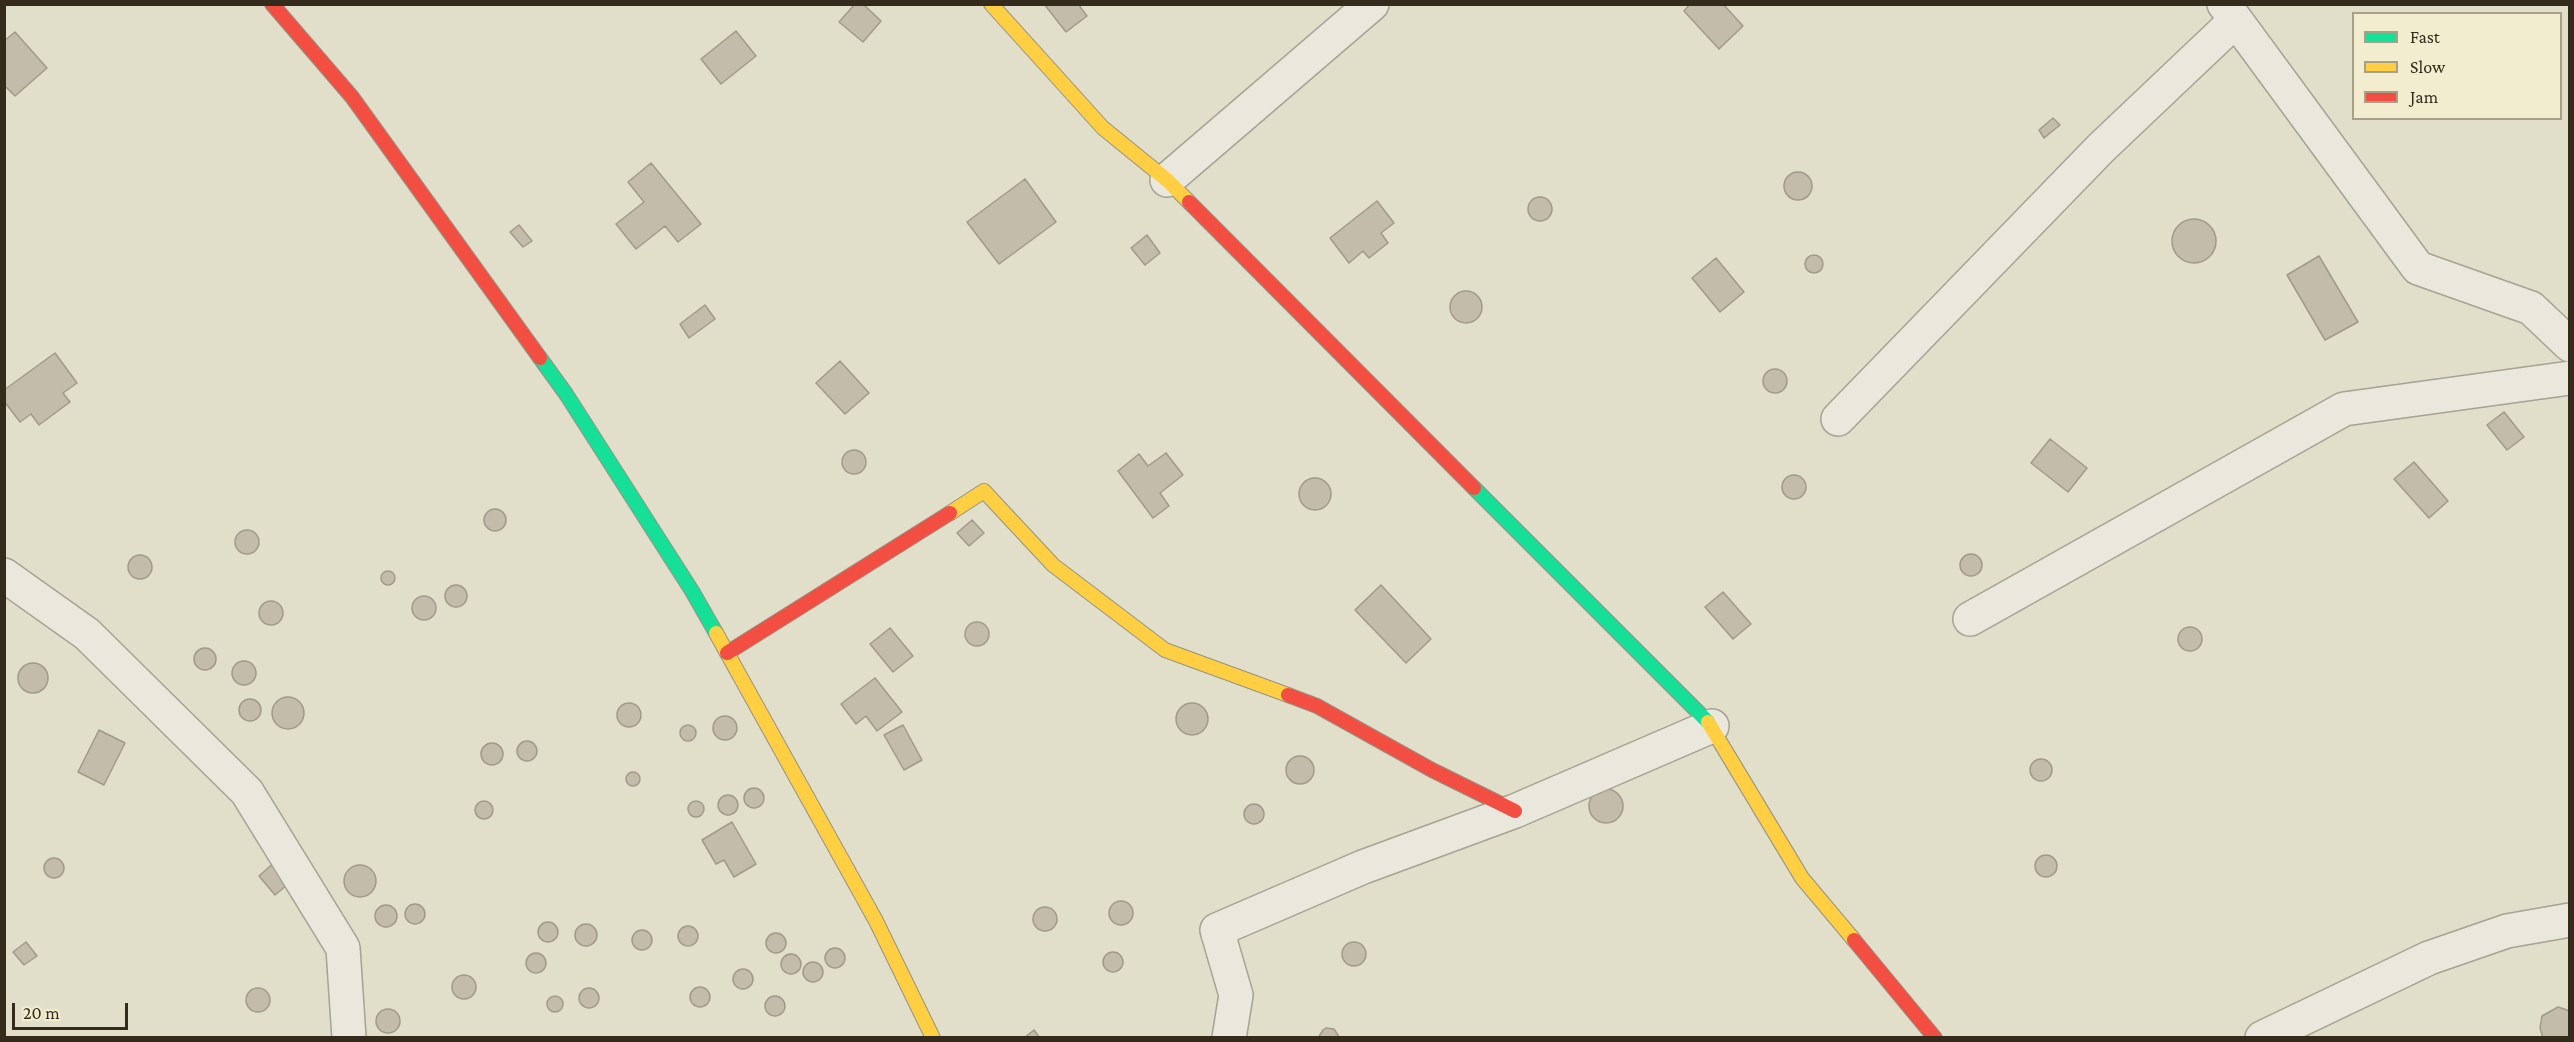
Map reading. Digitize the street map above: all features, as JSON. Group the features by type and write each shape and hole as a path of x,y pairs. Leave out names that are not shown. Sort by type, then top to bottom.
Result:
{"street":[{"path":"272,4 352,97 566,394 692,591 876,921 933,1038"},
{"path":"991,4 1103,128 1167,180 1712,726 1802,878 1935,1038"},
{"path":"1167,180 1371,4"},
{"path":"1838,419 2102,148 2230,12 2418,268 2531,308 2570,345"},
{"path":"1970,619 2344,409 2570,378"},
{"path":"727,653 984,491 1053,565 1165,650 1317,706 1432,770 1515,811"},
{"path":"4,575 87,634 247,792 343,948 349,1038"},
{"path":"1229,1038 1236,995 1217,930 1363,867 1515,811 1712,726"},
{"path":"2262,1038 2429,958 2507,931 2570,920"}],"building":[{"path":"855,4 863,4 881,21 863,42 839,22"},
{"path":"1044,4 1078,4 1087,16 1066,32"},
{"path":"1690,4 1723,4 1743,26 1719,49 1684,11"},
{"path":"736,31 756,56 721,84 701,59"},
{"path":"15,32 47,68 15,96 4,85 4,41"},
{"path":"2053,118 2060,125 2044,138 2039,130"},
{"path":"651,163 701,224 678,242 665,226 636,249 616,224 644,202 628,182"},
{"path":"1798,172 1808,176 1812,186 1808,196 1798,200 1788,196 1784,186 1788,176"},
{"path":"1025,179 1056,222 999,264 967,222"},
{"path":"1540,197 1545,198 1551,204 1551,214 1545,220 1540,221 1535,220 1529,214 1528,209 1529,204 1535,198"},
{"path":"1377,201 1394,223 1381,233 1388,243 1369,258 1363,251 1349,263 1330,238"},
{"path":"2194,219 2203,220 2210,225 2215,232 2215,250 2210,257 2203,262 2194,263 2185,262 2178,257 2173,250 2172,241 2173,232 2178,225 2185,220"},
{"path":"519,225 532,241 523,247 510,232"},
{"path":"1147,235 1160,253 1145,265 1131,248"},
{"path":"1814,255 1820,258 1823,264 1820,270 1814,273 1808,270 1805,264 1808,258"},
{"path":"2319,256 2358,322 2325,340 2287,275"},
{"path":"1716,258 1744,292 1720,312 1692,278"},
{"path":"1466,291 1477,296 1482,307 1477,318 1466,323 1455,318 1450,307 1455,296"},
{"path":"705,305 715,319 689,338 680,324"},
{"path":"55,353 77,383 63,393 70,402 39,425 31,414 20,422 4,401 4,390"},
{"path":"840,361 869,393 845,414 816,383"},
{"path":"1775,369 1780,370 1786,376 1786,386 1780,392 1775,393 1770,392 1764,386 1763,381 1764,376 1770,370"},
{"path":"2504,412 2524,437 2507,450 2487,425"},
{"path":"2050,439 2087,468 2068,492 2031,463"},
{"path":"854,450 859,451 865,457 865,467 859,473 854,474 849,473 843,467 842,462 843,457 849,451"},
{"path":"1166,453 1183,475 1160,493 1169,506 1153,518 1118,471 1139,454 1148,466"},
{"path":"2414,462 2448,501 2429,518 2394,479"},
{"path":"1794,475 1799,476 1805,482 1805,492 1799,498 1794,499 1789,498 1783,492 1782,487 1783,482 1789,476"},
{"path":"1315,478 1327,482 1331,494 1327,506 1315,510 1303,506 1299,494 1303,482"},
{"path":"495,509 503,512 506,520 503,528 495,531 487,528 484,520 487,512"},
{"path":"972,520 984,533 969,546 957,533"},
{"path":"247,530 252,531 258,537 258,547 252,553 247,554 242,553 236,547 235,542 236,537 242,531"},
{"path":"1967,554 1975,554 1982,561 1982,569 1975,576 1967,576 1960,569 1960,561"},
{"path":"140,555 148,559 152,567 148,575 140,579 132,575 128,567 132,559"},
{"path":"385,571 391,571 395,578 391,585 385,585 381,581 381,575"},
{"path":"456,585 464,588 467,596 464,604 456,607 448,604 445,596 448,588"},
{"path":"1381,585 1431,639 1406,663 1355,610"},
{"path":"1723,592 1751,624 1733,639 1705,607"},
{"path":"424,596 429,597 435,603 435,613 429,619 424,620 419,619 413,613 412,608 413,603 419,597"},
{"path":"271,601 276,602 282,608 282,618 276,624 271,625 266,624 260,618 259,613 260,608 266,602"},
{"path":"977,622 982,623 988,629 988,639 982,645 977,646 972,645 966,639 965,634 966,629 972,623"},
{"path":"2190,627 2199,630 2202,639 2199,648 2190,651 2181,648 2178,639 2181,630"},
{"path":"890,628 913,656 893,672 870,644"},
{"path":"205,648 213,651 216,659 213,667 205,670 197,667 194,659 197,651"},
{"path":"244,661 249,662 255,668 255,678 249,684 244,685 239,684 233,678 232,673 233,668 239,662"},
{"path":"33,663 43,668 48,678 43,688 33,693 23,688 18,678 23,668"},
{"path":"875,678 902,712 877,731 866,716 856,724 841,704"},
{"path":"288,697 299,702 304,713 299,724 288,729 277,724 272,713 277,702"},
{"path":"250,699 258,702 261,710 258,718 250,721 242,718 239,710 242,702"},
{"path":"629,703 634,704 640,710 640,720 634,726 629,727 624,726 618,720 617,715 618,710 624,704"},
{"path":"1192,703 1204,707 1208,719 1204,731 1192,735 1180,731 1176,719 1180,707"},
{"path":"725,716 730,717 736,723 736,733 730,739 725,740 720,739 714,733 713,728 714,723 720,717"},
{"path":"685,725 691,725 696,733 694,739 685,741 680,736 680,730"},
{"path":"903,725 922,760 904,770 884,735"},
{"path":"99,730 125,743 104,785 78,772"},
{"path":"523,741 531,741 537,747 537,755 531,761 523,761 517,755 517,747"},
{"path":"492,743 500,746 503,754 500,762 492,765 484,762 481,754 484,746"},
{"path":"1300,756 1310,760 1314,770 1310,780 1300,784 1290,780 1286,770 1290,760"},
{"path":"2037,759 2045,759 2052,766 2052,774 2045,781 2037,781 2030,774 2030,766"},
{"path":"633,772 638,774 640,779 638,784 633,786 628,784 626,779 628,774"},
{"path":"754,788 761,791 764,798 761,805 754,808 747,805 744,798 747,791"},
{"path":"1606,789 1618,794 1623,806 1618,818 1606,823 1594,818 1589,806 1594,794"},
{"path":"728,795 735,798 738,805 735,812 728,815 721,812 718,805 721,798"},
{"path":"484,801 490,804 493,810 490,816 484,819 478,816 475,810 478,804"},
{"path":"696,801 702,803 704,809 702,815 696,817 690,815 688,809 690,803"},
{"path":"1254,804 1261,807 1264,814 1261,821 1254,824 1247,821 1244,814 1247,807"},
{"path":"732,822 756,864 734,877 724,860 716,864 702,840"},
{"path":"2042,855 2050,855 2057,862 2057,870 2050,877 2042,877 2035,870 2035,862"},
{"path":"54,858 61,861 64,868 61,875 54,878 47,875 44,868 47,861"},
{"path":"277,860 294,879 275,895 259,876"},
{"path":"360,865 371,870 376,881 371,892 360,897 349,892 344,881 349,870"},
{"path":"1121,901 1126,902 1132,908 1132,918 1126,924 1121,925 1116,924 1110,918 1109,913 1110,908 1116,902"},
{"path":"415,904 422,907 425,914 422,921 415,924 408,921 405,914 408,907"},
{"path":"386,905 394,908 397,916 394,924 386,927 378,924 375,916 378,908"},
{"path":"1045,907 1050,908 1056,914 1056,924 1050,930 1045,931 1040,930 1034,924 1033,919 1034,914 1040,908"},
{"path":"548,922 555,925 558,932 555,939 548,942 541,939 538,932 541,925"},
{"path":"586,924 594,927 597,935 594,943 586,946 578,943 575,935 578,927"},
{"path":"688,926 695,929 698,936 695,943 688,946 681,943 678,936 681,929"},
{"path":"642,930 649,933 652,940 649,947 642,950 635,947 632,940 635,933"},
{"path":"776,933 783,936 786,943 783,950 776,953 769,950 766,943 769,936"},
{"path":"26,942 37,956 24,965 13,952"},
{"path":"1354,942 1363,945 1366,954 1363,963 1354,966 1345,963 1342,954 1345,945"},
{"path":"835,948 842,951 845,958 842,965 835,968 828,965 825,958 828,951"},
{"path":"1113,952 1120,955 1123,962 1120,969 1113,972 1106,969 1103,962 1106,955"},
{"path":"536,953 543,956 546,963 543,970 536,973 529,970 526,963 529,956"},
{"path":"791,954 798,957 801,964 798,971 791,974 784,971 781,964 784,957"},
{"path":"813,962 820,965 823,972 820,979 813,982 806,979 803,972 806,965"},
{"path":"743,969 750,972 753,979 750,986 743,989 736,986 733,979 736,972"},
{"path":"464,975 469,976 475,982 475,992 469,998 464,999 459,998 453,992 452,987 453,982 459,976"},
{"path":"700,987 707,990 710,997 707,1004 700,1007 693,1004 690,997 693,990"},
{"path":"258,988 267,991 270,1000 267,1009 258,1012 249,1009 246,1000 249,991"},
{"path":"589,988 596,991 599,998 596,1005 589,1008 582,1005 579,998 582,991"},
{"path":"555,996 561,998 563,1004 561,1010 555,1012 549,1010 547,1004 549,998"},
{"path":"775,996 782,999 785,1006 782,1013 775,1016 768,1013 765,1006 768,999"},
{"path":"2558,1007 2570,1011 2570,1038 2543,1038 2540,1028 2542,1016"},
{"path":"388,1009 397,1012 400,1021 397,1030 388,1033 379,1030 376,1021 379,1012"},
{"path":"1326,1028 1334,1029 1340,1038 1318,1038"},
{"path":"1034,1030 1040,1038 1024,1038"}],"traffic: fast":[{"path":"540,358 566,394 692,591 716,633"},
{"path":"1474,488 1708,722"}],"traffic: slow":[{"path":"991,4 1103,128 1167,180 1189,202"},
{"path":"950,513 984,491 1053,565 1165,650 1288,695"},
{"path":"716,633 876,921 933,1038"},
{"path":"1708,722 1802,878 1854,940"}],"traffic: jam":[{"path":"272,4 352,97 540,358"},
{"path":"1189,202 1474,488"},
{"path":"727,653 950,513"},
{"path":"1288,695 1317,706 1432,770 1515,811"},
{"path":"1854,940 1935,1038"}]}
